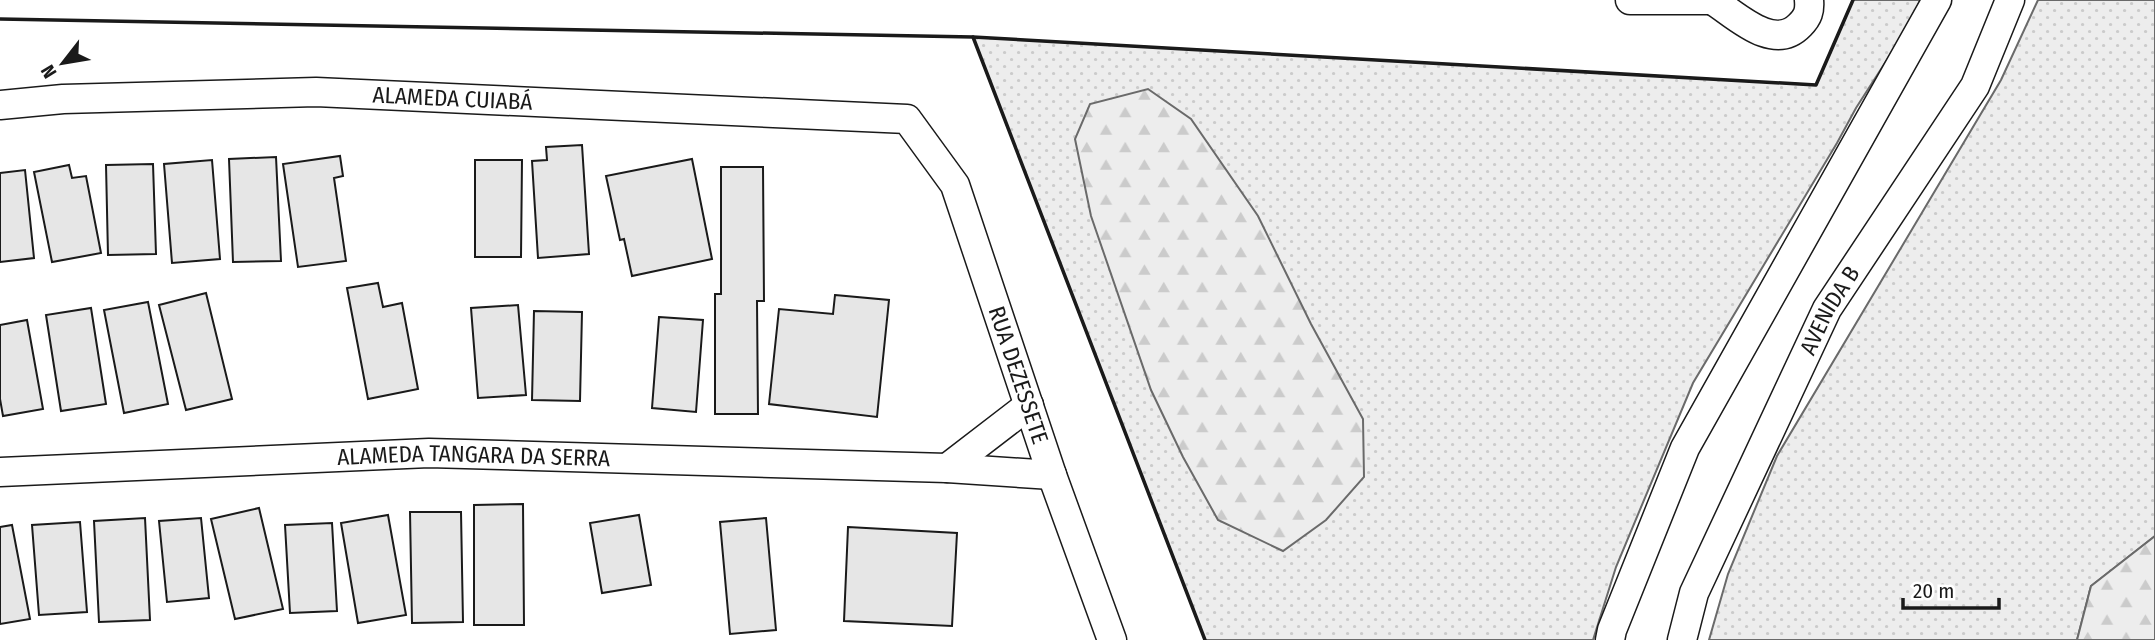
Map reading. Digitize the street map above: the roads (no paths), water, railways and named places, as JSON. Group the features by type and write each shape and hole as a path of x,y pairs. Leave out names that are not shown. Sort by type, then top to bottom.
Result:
{"street":[{"path":"1630,0 1715,1 1749,25 1769,34 1783,36 1797,28 1807,17 1809,0"},
{"path":"1611,640 1612,630 1685,448 1937,0"},
{"name":"AVENIDA B","path":"1682,640 1694,593 1827,309 1975,86 2010,0"},
{"name":"ALAMEDA CUIABÁ","path":"0,105 63,99 316,92 907,119"},
{"name":"RUA DEZESSETE","path":"907,119 955,186 1052,475 1112,640"},
{"path":"947,468 1029,405"},
{"name":"ALAMEDA TANGARA DA SERRA","path":"0,472 429,453 947,468 1052,475"}]}
